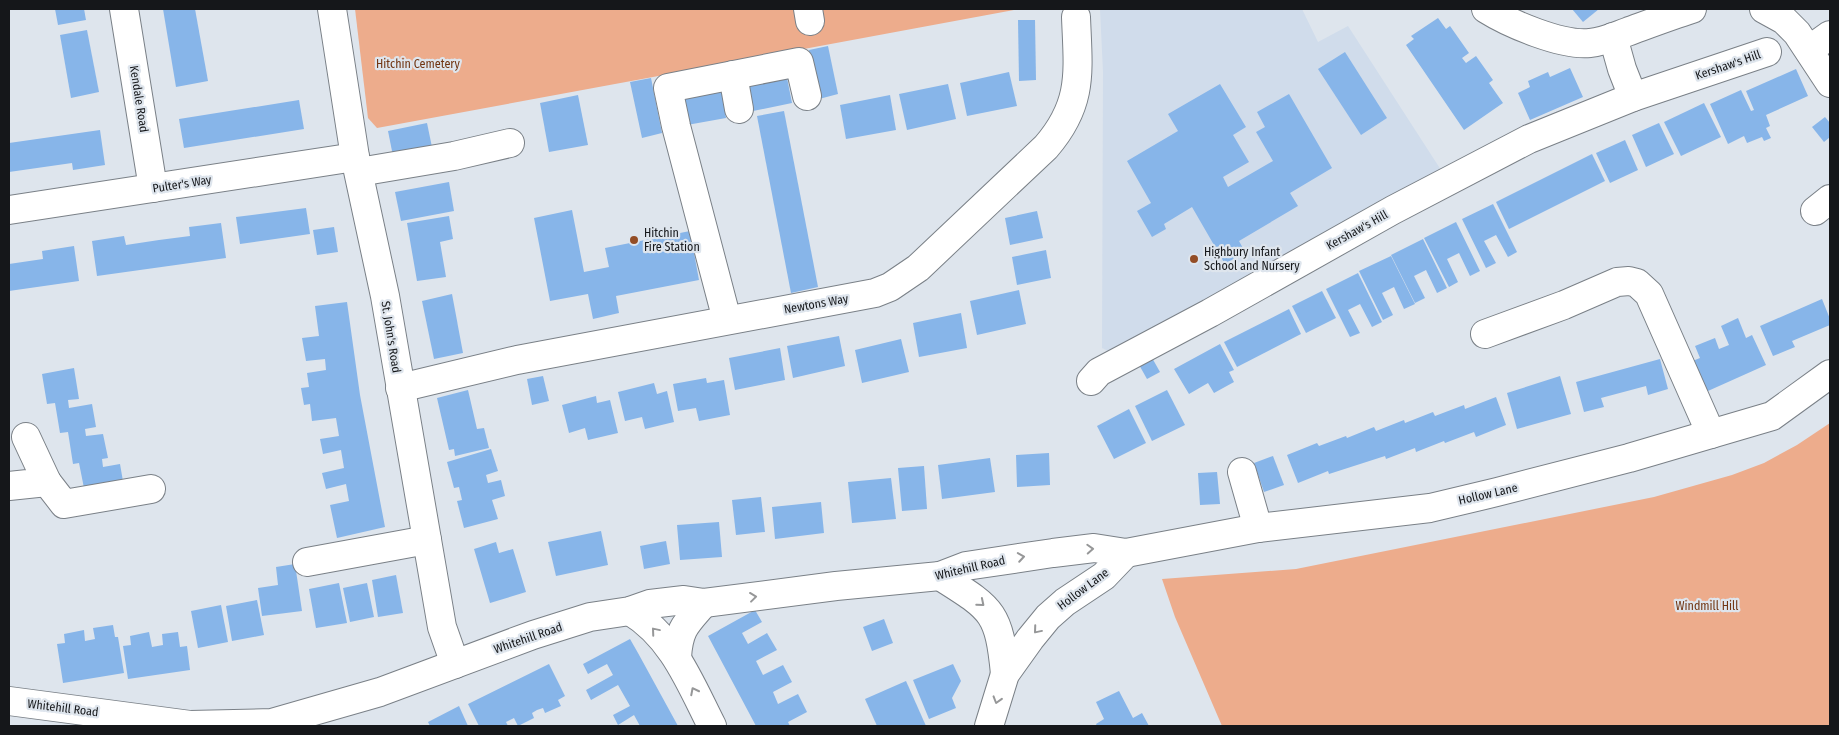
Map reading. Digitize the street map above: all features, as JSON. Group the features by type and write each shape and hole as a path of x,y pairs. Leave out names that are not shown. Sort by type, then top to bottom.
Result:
{"street":[{"name":"Kendale Road","path":"124,9 153,188"},
{"name":"St. John's Road","path":"332,9 357,165 385,296 442,628 455,664"},
{"path":"1486,9 1528,29 1572,43 1591,43 1613,38 1663,14 1692,9"},
{"path":"1764,9 1784,20 1797,33 1820,43 1830,83"},
{"name":"Newtons Way","path":"400,388 517,360 875,293 890,287 918,268 1060,132 1071,110 1076,93 1078,75 1076,17"},
{"path":"1613,38 1622,70 1633,97"},
{"name":"Kershaw's Hill","path":"1091,381 1099,372 1210,313 1393,210 1529,139 1633,97 1767,52"},
{"path":"727,320 676,126 668,88 799,62 807,96"},
{"path":"733,75 739,109"},
{"name":"Pulter's Way","path":"9,210 153,188 454,156 510,143"},
{"path":"1485,334 1564,305 1617,282 1637,284 1649,294 1710,434"},
{"name":"Hollow Lane","path":"1053,553 1094,548 1126,553 1258,528 1430,508 1629,458 1772,416 1830,374"},
{"path":"26,437 47,482 64,504 151,489"},
{"path":"1242,472 1258,528"},
{"path":"9,486 47,482"},
{"path":"307,562 427,540"},
{"name":"Whitehill Road","path":"9,701 190,726 272,723 326,718 380,692 590,617 630,610 650,604 684,600 704,603 836,586 940,576 966,566 1053,553"},
{"name":"Hollow Lane","path":"989,726 1005,674 1048,617 1084,588 1104,576 1126,553"},
{"name":"Hollow Lane","path":"940,576 975,598 988,609 996,621 1000,635 1005,674"},
{"path":"677,657 679,636 704,603"},
{"path":"630,610 650,625 677,657 712,726"}],"shaded area":[{"name":"Highbury Infant School and Nursery","path":"1100,9 1302,9 1318,42 1348,26 1441,170 1118,356 1102,348 1103,72"}],"green space":[{"name":"Hitchin Cemetery","path":"355,9 1020,9 377,128 368,118"},
{"name":"Windmill Hill","path":"1830,423 1830,726 1222,726 1175,617 1162,579 1296,569 1654,497 1732,475 1764,463 1797,445"}],"building":[{"path":"55,9 84,9 86,20 58,25"},
{"path":"163,9 195,9 208,81 176,87"},
{"path":"1572,9 1599,9 1583,22"},
{"path":"1438,18 1446,29 1450,26 1469,53 1462,58 1466,63 1476,56 1493,80 1489,83 1503,103 1464,130 1406,45 1414,39 1411,36"},
{"path":"1018,20 1035,20 1036,80 1019,81"},
{"path":"87,30 99,92 71,98 60,35"},
{"path":"828,46 838,94 819,99 809,50"},
{"path":"1345,52 1387,118 1361,135 1318,69"},
{"path":"1570,68 1583,97 1530,120 1518,93 1530,87 1528,81 1548,72 1550,77"},
{"path":"1796,69 1808,96 1766,115 1770,126 1766,128 1771,138 1764,141 1762,137 1747,143 1744,136 1728,144 1710,104 1741,90 1751,111 1754,110 1746,91"},
{"path":"1009,72 1017,106 967,116 960,83"},
{"path":"786,73 792,103 753,111 746,81"},
{"path":"651,78 662,133 642,138 630,82"},
{"path":"948,84 956,119 907,130 899,94"},
{"path":"1220,84 1246,127 1233,135 1249,162 1223,177 1228,187 1273,161 1256,132 1265,127 1257,112 1289,94 1332,168 1290,193 1298,206 1239,241 1245,252 1225,264 1192,207 1164,224 1166,229 1152,237 1137,211 1151,203 1127,161 1178,131 1168,114"},
{"path":"721,86 726,118 687,125 682,93"},
{"path":"578,95 588,145 549,152 540,103"},
{"path":"890,95 896,130 846,139 840,105"},
{"path":"299,100 304,129 184,148 179,119"},
{"path":"1704,103 1721,137 1681,156 1664,122"},
{"path":"784,111 818,287 791,293 757,116"},
{"path":"1825,117 1830,123 1830,137 1824,142 1812,127"},
{"path":"427,123 433,152 394,161 388,131"},
{"path":"1659,123 1674,154 1646,167 1632,135"},
{"path":"100,130 105,165 73,170 72,163 9,172 9,143"},
{"path":"1625,140 1638,170 1610,183 1596,153"},
{"path":"1592,154 1605,181 1509,229 1496,202"},
{"path":"449,182 454,211 401,221 395,192"},
{"path":"1493,204 1517,252 1508,257 1496,235 1484,241 1496,263 1486,268 1462,219"},
{"path":"306,208 310,234 240,244 236,217"},
{"path":"572,210 584,272 609,267 605,248 690,231 699,280 616,296 619,313 593,319 588,294 550,301 534,218"},
{"path":"1037,211 1043,238 1010,245 1005,218"},
{"path":"449,216 453,239 440,242 446,277 417,281 407,223"},
{"path":"1456,222 1480,271 1470,276 1459,253 1447,259 1458,282 1449,287 1424,238"},
{"path":"221,223 226,258 97,276 92,241 124,236 126,245 190,236 189,227"},
{"path":"334,227 338,252 317,255 313,230"},
{"path":"1423,239 1447,288 1437,293 1426,270 1414,276 1425,298 1415,303 1391,255"},
{"path":"74,246 79,281 9,291 9,264 43,259 42,251"},
{"path":"1046,250 1051,278 1017,285 1012,257"},
{"path":"1391,256 1415,304 1404,309 1394,287 1382,293 1393,315 1383,320 1359,271"},
{"path":"1358,273 1382,322 1372,327 1360,304 1348,310 1360,333 1350,337 1326,289"},
{"path":"1019,290 1026,324 977,335 970,301"},
{"path":"1322,291 1336,318 1306,333 1292,306"},
{"path":"452,294 463,353 434,359 422,301"},
{"path":"1822,299 1830,319 1830,325 1792,341 1795,347 1773,356 1760,326"},
{"path":"347,302 360,395 385,527 337,538 330,505 349,501 346,484 326,489 322,473 344,468 341,450 323,454 320,439 339,436 336,418 312,421 310,404 304,405 301,388 309,387 307,373 326,370 325,359 306,361 302,338 319,336 315,306"},
{"path":"1289,309 1301,334 1237,367 1224,342"},
{"path":"961,313 967,348 919,357 913,323"},
{"path":"1738,318 1746,338 1752,335 1766,365 1699,395 1685,364 1700,358 1695,346 1715,338 1719,349 1729,345 1721,326"},
{"path":"839,336 845,366 793,378 787,346"},
{"path":"901,339 909,372 862,383 855,350"},
{"path":"1220,344 1234,370 1229,372 1234,382 1214,393 1208,383 1189,394 1174,369"},
{"path":"780,348 785,380 735,390 729,358"},
{"path":"1151,356 1160,372 1147,379 1138,363"},
{"path":"1660,359 1668,389 1648,395 1646,386 1601,398 1604,407 1584,412 1576,382"},
{"path":"74,368 79,399 68,400 69,408 92,404 96,427 85,429 86,436 103,434 108,458 102,459 103,467 120,464 124,487 85,493 79,463 73,464 68,432 60,433 55,403 47,404 42,374"},
{"path":"543,376 549,401 532,405 527,379"},
{"path":"1560,376 1571,414 1517,429 1507,393"},
{"path":"706,378 707,383 724,380 730,415 699,421 696,408 678,411 673,384"},
{"path":"654,383 657,394 667,391 674,422 645,429 642,417 625,421 618,392"},
{"path":"468,390 477,429 484,428 489,448 455,456 454,449 449,450 437,398"},
{"path":"1167,390 1185,425 1152,441 1135,406"},
{"path":"596,396 597,403 610,400 618,433 588,440 585,428 569,433 562,405"},
{"path":"1496,397 1506,425 1476,437 1474,432 1416,452 1415,448 1386,459 1385,456 1329,474 1328,471 1298,483 1287,455 1317,443 1319,446 1346,436 1347,438 1374,427 1376,431 1404,420 1405,423 1433,412 1435,416 1464,405 1465,409"},
{"path":"1129,409 1146,443 1114,459 1097,426"},
{"path":"491,449 498,471 486,475 488,483 501,480 505,496 492,500 498,519 464,528 457,501 462,500 459,487 454,488 447,462"},
{"path":"1049,453 1050,485 1017,487 1016,455"},
{"path":"1273,456 1284,485 1264,492 1254,463"},
{"path":"990,458 995,492 942,499 938,465"},
{"path":"924,466 927,509 902,511 898,468"},
{"path":"1217,472 1220,504 1200,505 1198,473"},
{"path":"891,478 896,519 852,523 848,482"},
{"path":"761,497 765,532 736,535 732,500"},
{"path":"821,502 824,533 775,539 772,507"},
{"path":"719,522 722,557 680,560 677,525"},
{"path":"601,531 608,565 556,576 548,542"},
{"path":"666,541 670,564 644,569 640,546"},
{"path":"496,542 499,553 513,549 526,592 490,603 474,549"},
{"path":"295,564 302,611 262,616 258,588 278,585 276,567"},
{"path":"396,575 403,613 378,617 372,580"},
{"path":"339,583 347,623 316,628 309,589"},
{"path":"367,583 374,617 350,622 343,588"},
{"path":"257,600 264,635 232,641 226,606"},
{"path":"221,605 228,642 198,648 191,611"},
{"path":"755,610 762,622 742,633 748,644 767,633 777,650 756,661 763,675 783,665 792,682 773,692 778,704 798,694 807,712 788,722 790,726 756,726 708,636"},
{"path":"884,619 893,643 872,651 863,627"},
{"path":"113,625 115,637 118,637 124,673 63,683 57,644 65,643 64,634 84,630 85,641 95,639 93,628"},
{"path":"149,632 152,647 163,645 162,634 178,632 180,647 187,646 190,670 128,679 123,646 131,645 130,636"},
{"path":"630,639 678,726 640,726 634,715 618,725 613,715 630,706 618,685 591,700 586,690 613,675 607,664 588,674 583,664"},
{"path":"549,664 565,696 558,700 561,706 545,713 543,708 537,710 532,713 534,718 518,726 514,718 506,722 508,726 479,726 468,704"},
{"path":"953,664 961,681 952,698 956,708 929,719 913,680"},
{"path":"906,681 926,726 877,726 865,699"},
{"path":"1119,691 1133,718 1142,713 1149,726 1097,726 1096,724 1104,719 1096,702"},
{"path":"459,706 468,726 430,726 428,722"}],"place":[{"name":"Hitchin Fire Station","path":"634,240"},
{"name":"Highbury Infant School and Nursery","path":"1194,259"}]}
